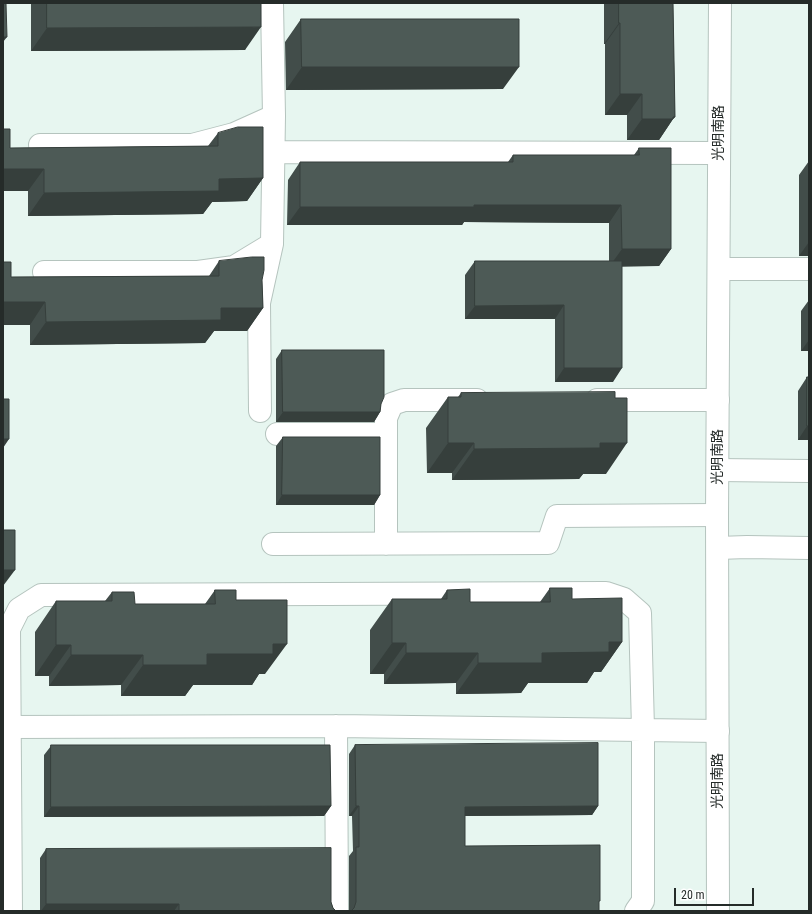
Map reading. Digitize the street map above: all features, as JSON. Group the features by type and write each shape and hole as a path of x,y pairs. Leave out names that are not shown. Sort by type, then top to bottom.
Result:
{"main road":[{"path":"260,411 259,303 272,244 274,116 272,3"},
{"name":"光明南路","path":"718,911 717,515 720,3"},
{"path":"40,145 192,145 234,134 274,116"},
{"path":"273,152 719,153"},
{"path":"44,272 198,272 234,267 272,244"},
{"path":"719,269 809,269"},
{"path":"386,544 386,418 392,404 404,400 500,400"},
{"path":"579,400 718,400"},
{"path":"278,434 386,434"},
{"path":"718,470 809,470"},
{"path":"273,544 548,543 557,516 717,515"},
{"path":"718,548 809,548"},
{"path":"11,911 9,629 19,609 41,595 606,593 624,599 640,613 643,729 643,901 636,911"},
{"path":"10,727 336,726 718,730"},
{"path":"336,726 337,911"}],"building":[{"path":"3,3 6,3 7,37 3,37"},
{"path":"47,3 261,3 261,27 47,28"},
{"path":"619,3 673,3 675,117 673,117 673,119 642,119 642,94 620,94"},
{"path":"301,19 519,19 519,67 302,67"},
{"path":"238,127 263,127 263,178 219,179 219,191 44,193 44,169 3,169 3,129 10,129 10,148 218,146 218,133"},
{"path":"639,148 671,148 671,249 622,249 621,205 300,207 300,162 513,162 513,155 639,155"},
{"path":"264,257 262,280 263,308 221,308 221,320 46,322 45,302 3,302 3,262 11,262 11,277 219,276 219,261"},
{"path":"475,261 622,261 622,368 564,368 564,305 475,306"},
{"path":"282,350 384,350 384,397 380,412 283,412"},
{"path":"807,377 809,377 809,426 807,426"},
{"path":"615,392 615,398 627,398 627,443 600,443 600,448 474,449 474,443 448,443 448,397 461,397 461,393"},
{"path":"3,399 9,399 9,439 3,439"},
{"path":"283,437 380,437 380,495 282,495"},
{"path":"3,530 15,530 15,570 3,570"},
{"path":"550,588 572,588 572,599 622,598 622,642 609,642 609,652 542,653 542,663 478,663 478,653 406,653 406,643 392,643 392,599 447,599 447,590 470,589 470,602 550,602"},
{"path":"215,590 236,590 236,600 287,600 287,644 273,644 273,654 207,654 207,665 143,665 143,655 71,655 71,645 56,645 56,601 112,601 112,592 134,592 135,604 215,604"},
{"path":"598,743 598,806 465,807 465,846 600,845 599,911 351,911 356,902 356,847 359,847 359,806 356,806 355,745"},
{"path":"51,745 330,745 331,806 51,807"},
{"path":"331,848 331,902 336,911 179,911 179,904 46,904 46,849"}]}
